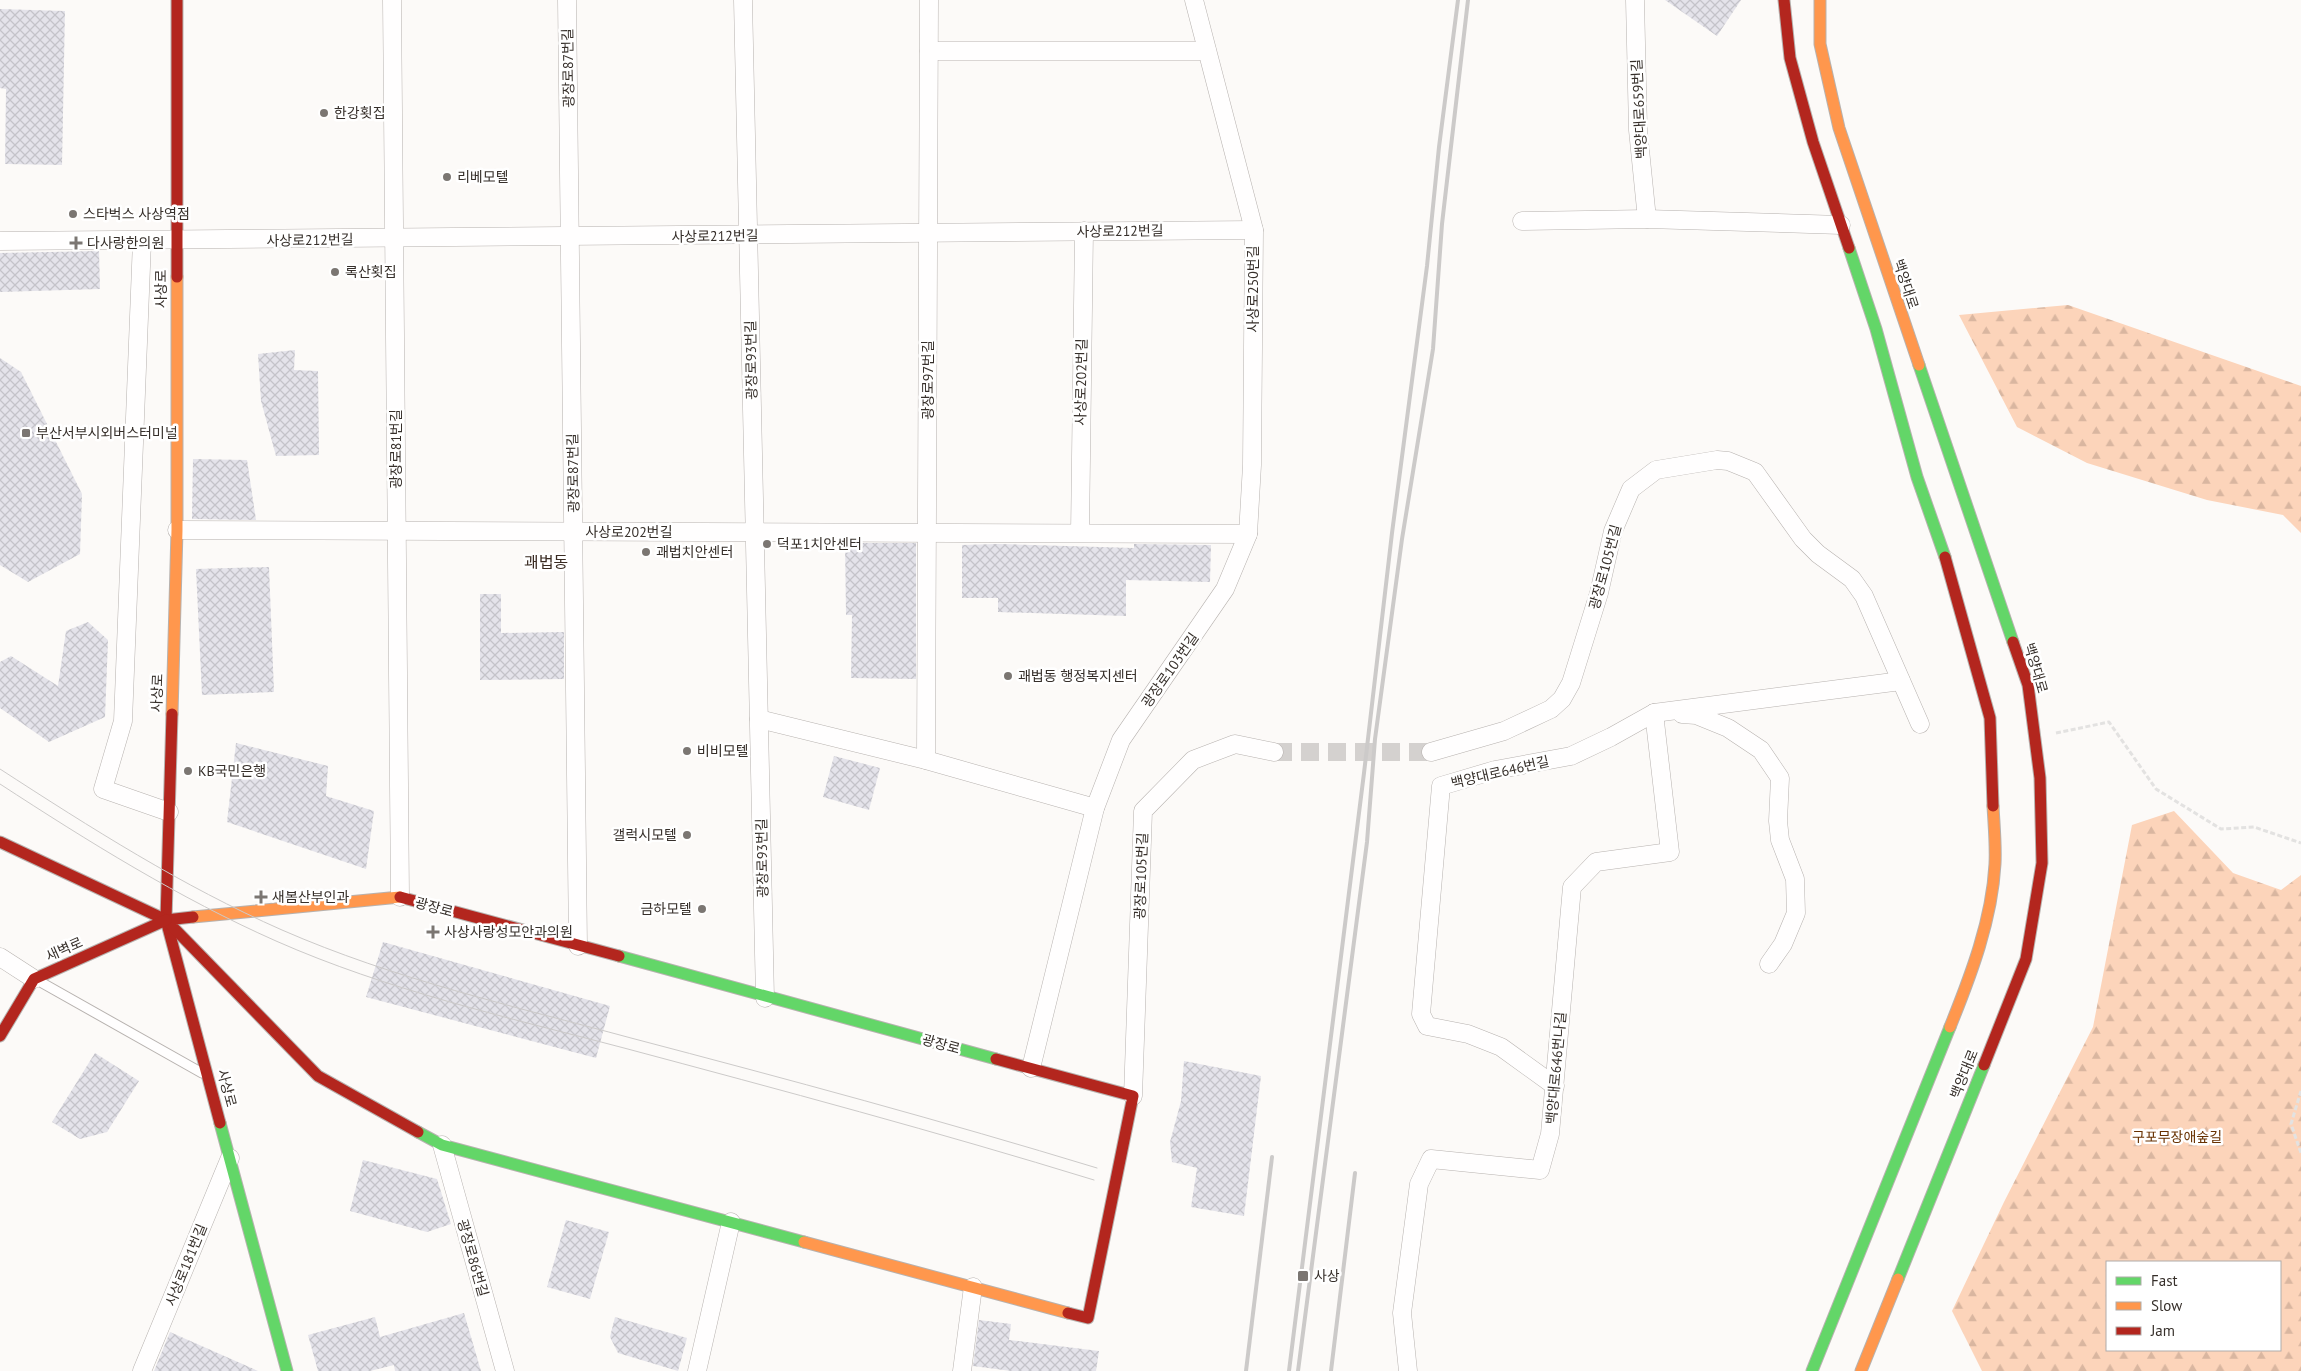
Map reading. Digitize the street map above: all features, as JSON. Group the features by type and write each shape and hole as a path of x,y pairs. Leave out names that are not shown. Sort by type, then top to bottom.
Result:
{"main road":[{"name":"사상로","path":"177,0 177,530 166,920 287,1371"},
{"path":"1784,0 1790,58 1814,142 1876,329 1917,478 1942,548 1990,718 1995,864 1987,915 1973,970 1812,1371"},
{"name":"백양대로","path":"1820,0 1820,44 1840,128 1971,522 2028,685 2040,778 2042,863 2026,959 1861,1371"},
{"path":"0,842 166,920 318,1076 442,1145 1088,1318 1133,1096"},
{"name":"광장로","path":"166,920 400,898 1133,1096"},
{"name":"새벽로","path":"34,979 166,920"},
{"path":"0,1036 34,979"}],"street":[{"name":"광장로81번길","path":"392,0 400,898"},
{"name":"광장로87번길","path":"567,0 578,946"},
{"name":"광장로93번길","path":"743,0 765,998"},
{"name":"광장로97번길","path":"926,760 929,0"},
{"name":"사상로250번길","path":"1194,0 1254,230 1252,464 1248,534"},
{"name":"백양대로659번길","path":"1635,0 1638,130 1647,219"},
{"path":"929,51 1208,51"},
{"path":"1522,221 1647,219 1841,225"},
{"name":"사상로212번길","path":"0,241 176,241 1254,230"},
{"name":"사상로202번길","path":"1080,533 1084,231"},
{"path":"142,241 123,721 103,789 169,812"},
{"name":"광장로105번길","path":"1431,752 1504,731 1551,709 1562,699 1571,683 1599,593 1613,531 1631,489 1656,470 1717,460 1728,461 1755,472 1803,539 1818,554 1852,579 1864,596 1920,724"},
{"name":"사상로202번길","path":"177,530 1248,534"},
{"name":"광장로103번길","path":"1031,1068 1095,808 1121,740 1225,589 1248,534"},
{"name":"백양대로646번길","path":"1555,1086 1501,1047 1468,1034 1427,1026 1421,1014 1441,786 1494,770 1570,756 1612,738 1654,713 1901,681"},
{"path":"1654,713 1696,715 1728,728 1761,750 1780,778 1778,821 1780,840 1795,879 1796,913 1783,944 1768,964"},
{"name":"백양대로646번나길","path":"1408,1371 1402,1313 1419,1184 1425,1170 1431,1159 1540,1170 1550,1134 1572,887 1596,862 1670,852 1654,713"},
{"path":"759,719 926,760 1095,808"},
{"name":"광장로105번길","path":"1133,1096 1143,811 1193,760 1235,744 1274,752"},
{"path":"0,957 34,979"},
{"name":"광장로86번길","path":"442,1145 505,1371"},
{"name":"사상로181번길","path":"142,1371 230,1158"},
{"path":"697,1371 731,1222"},
{"path":"962,1371 973,1287"}],"lane":[{"path":"34,979 208,1076"}],"path":[{"path":"2035,737 2109,722 2156,789 2221,829 2254,827 2301,843"},
{"path":"2301,1091 2291,1124 2301,1153"}],"green space":[{"path":"2068,305 2301,386 2301,533 2283,515 2207,500 2087,463 2017,427 1959,315"},
{"name":"구포무장애숲길","path":"2174,811 2233,873 2281,890 2301,875 2301,1371 1982,1371 1952,1311 2004,1202 2093,1027 2132,825"}],"building":[{"path":"1665,0 1741,0 1717,36"},
{"path":"0,9 65,11 62,165 5,164 6,89 0,88"},
{"path":"99,251 100,289 0,292 0,253"},
{"path":"295,350 294,370 318,371 319,455 276,456 261,401 258,354"},
{"name":"부산서부시외버스터미널","path":"0,358 21,372 82,494 80,554 28,582 0,565"},
{"path":"193,459 247,460 256,520 192,519"},
{"path":"845,543 916,543 916,679 851,678 852,615 846,615"},
{"path":"998,544 1134,548 1134,544 1211,545 1210,582 1126,580 1126,616 998,612 998,598 962,598 962,545"},
{"path":"269,567 274,692 202,695 196,569"},
{"path":"480,594 501,594 501,633 564,632 564,679 480,680"},
{"path":"88,622 108,640 105,717 49,742 0,708 0,662 11,656 58,686 66,631"},
{"path":"236,743 328,766 326,796 374,811 366,869 227,822"},
{"path":"834,756 880,768 869,810 823,797"},
{"path":"383,942 610,1006 596,1058 366,997"},
{"path":"95,1053 139,1081 107,1132 80,1139 52,1122"},
{"path":"1184,1061 1261,1076 1244,1216 1191,1207 1197,1168 1172,1162 1170,1142 1181,1101"},
{"path":"363,1160 437,1179 451,1224 427,1232 350,1211"},
{"path":"566,1220 609,1232 590,1299 547,1287"},
{"path":"464,1313 481,1371 395,1371 394,1365 370,1371 318,1371 308,1335 375,1317 380,1337"},
{"path":"615,1317 687,1338 678,1371 618,1353 610,1337"},
{"path":"979,1320 1011,1324 1009,1340 1099,1351 1096,1371 1011,1371 973,1366"},
{"path":"170,1332 258,1371 154,1371"}],"tunnel":[{"path":"1274,752 1431,752"}],"tram line":[{"path":"0,769 68,813 209,895 282,930 367,963 498,1003 865,1101 1097,1168"},
{"path":"0,784 101,848 204,906 276,941 361,974 447,1001 859,1112 1094,1180"}],"railway":[{"path":"1289,1371 1392,533 1427,266 1439,147 1458,0"},
{"path":"1298,1371 1367,842 1375,739 1402,539 1433,349 1442,224 1468,0"},
{"path":"1246,1371 1272,1157"},
{"path":"1331,1371 1355,1173"}],"traffic: fast":[{"path":"1849,248 1876,329 1917,477 1945,557"},
{"path":"1919,365 2013,642"},
{"path":"619,956 996,1059"},
{"path":"1812,1371 1950,1027"},
{"path":"1898,1279 1984,1065"},
{"path":"220,1123 287,1371"},
{"path":"418,1132 442,1145 804,1242"}],"traffic: slow":[{"path":"1820,0 1820,44 1839,128 1919,365"},
{"path":"172,714 177,530 177,277"},
{"path":"1950,1027 1973,967 1990,906 1995,857 1993,806"},
{"path":"193,917 400,897"},
{"path":"804,1242 1068,1313"},
{"path":"1861,1371 1898,1279"}],"traffic: jam":[{"path":"177,0 177,277"},
{"path":"1784,0 1790,58 1813,142 1849,248"},
{"path":"1945,557 1990,718 1993,806"},
{"path":"1984,1065 2026,959 2042,863 2040,778 2028,685 2013,642"},
{"path":"172,714 166,920 220,1123"},
{"path":"0,842 166,920"},
{"path":"400,897 619,956"},
{"path":"193,917 166,920 318,1076 418,1132"},
{"path":"0,1036 34,979 166,920"},
{"path":"996,1059 1133,1096 1088,1318 1068,1313"}],"place":[{"name":"한강횟집","path":"324,113"},
{"name":"리베모텔","path":"447,177"},
{"name":"스타벅스 사상역점","path":"73,214"},
{"name":"다사랑한의원","path":"76,243"},
{"name":"록산횟집","path":"335,272"},
{"name":"부산서부시외버스터미널","path":"26,433"},
{"name":"덕포1치안센터","path":"767,544"},
{"name":"괘법치안센터","path":"646,552"},
{"name":"괘법동 행정복지센터","path":"1008,676"},
{"name":"비비모텔","path":"687,751"},
{"name":"KB국민은행","path":"188,771"},
{"name":"갤럭시모텔","path":"687,835"},
{"name":"새봄산부인과","path":"261,897"},
{"name":"금하모텔","path":"702,909"},
{"name":"사상사랑성모안과의원","path":"433,932"},
{"name":"사상","path":"1303,1276"}],"district":[{"name":"괘법동","path":"546,562"}]}
